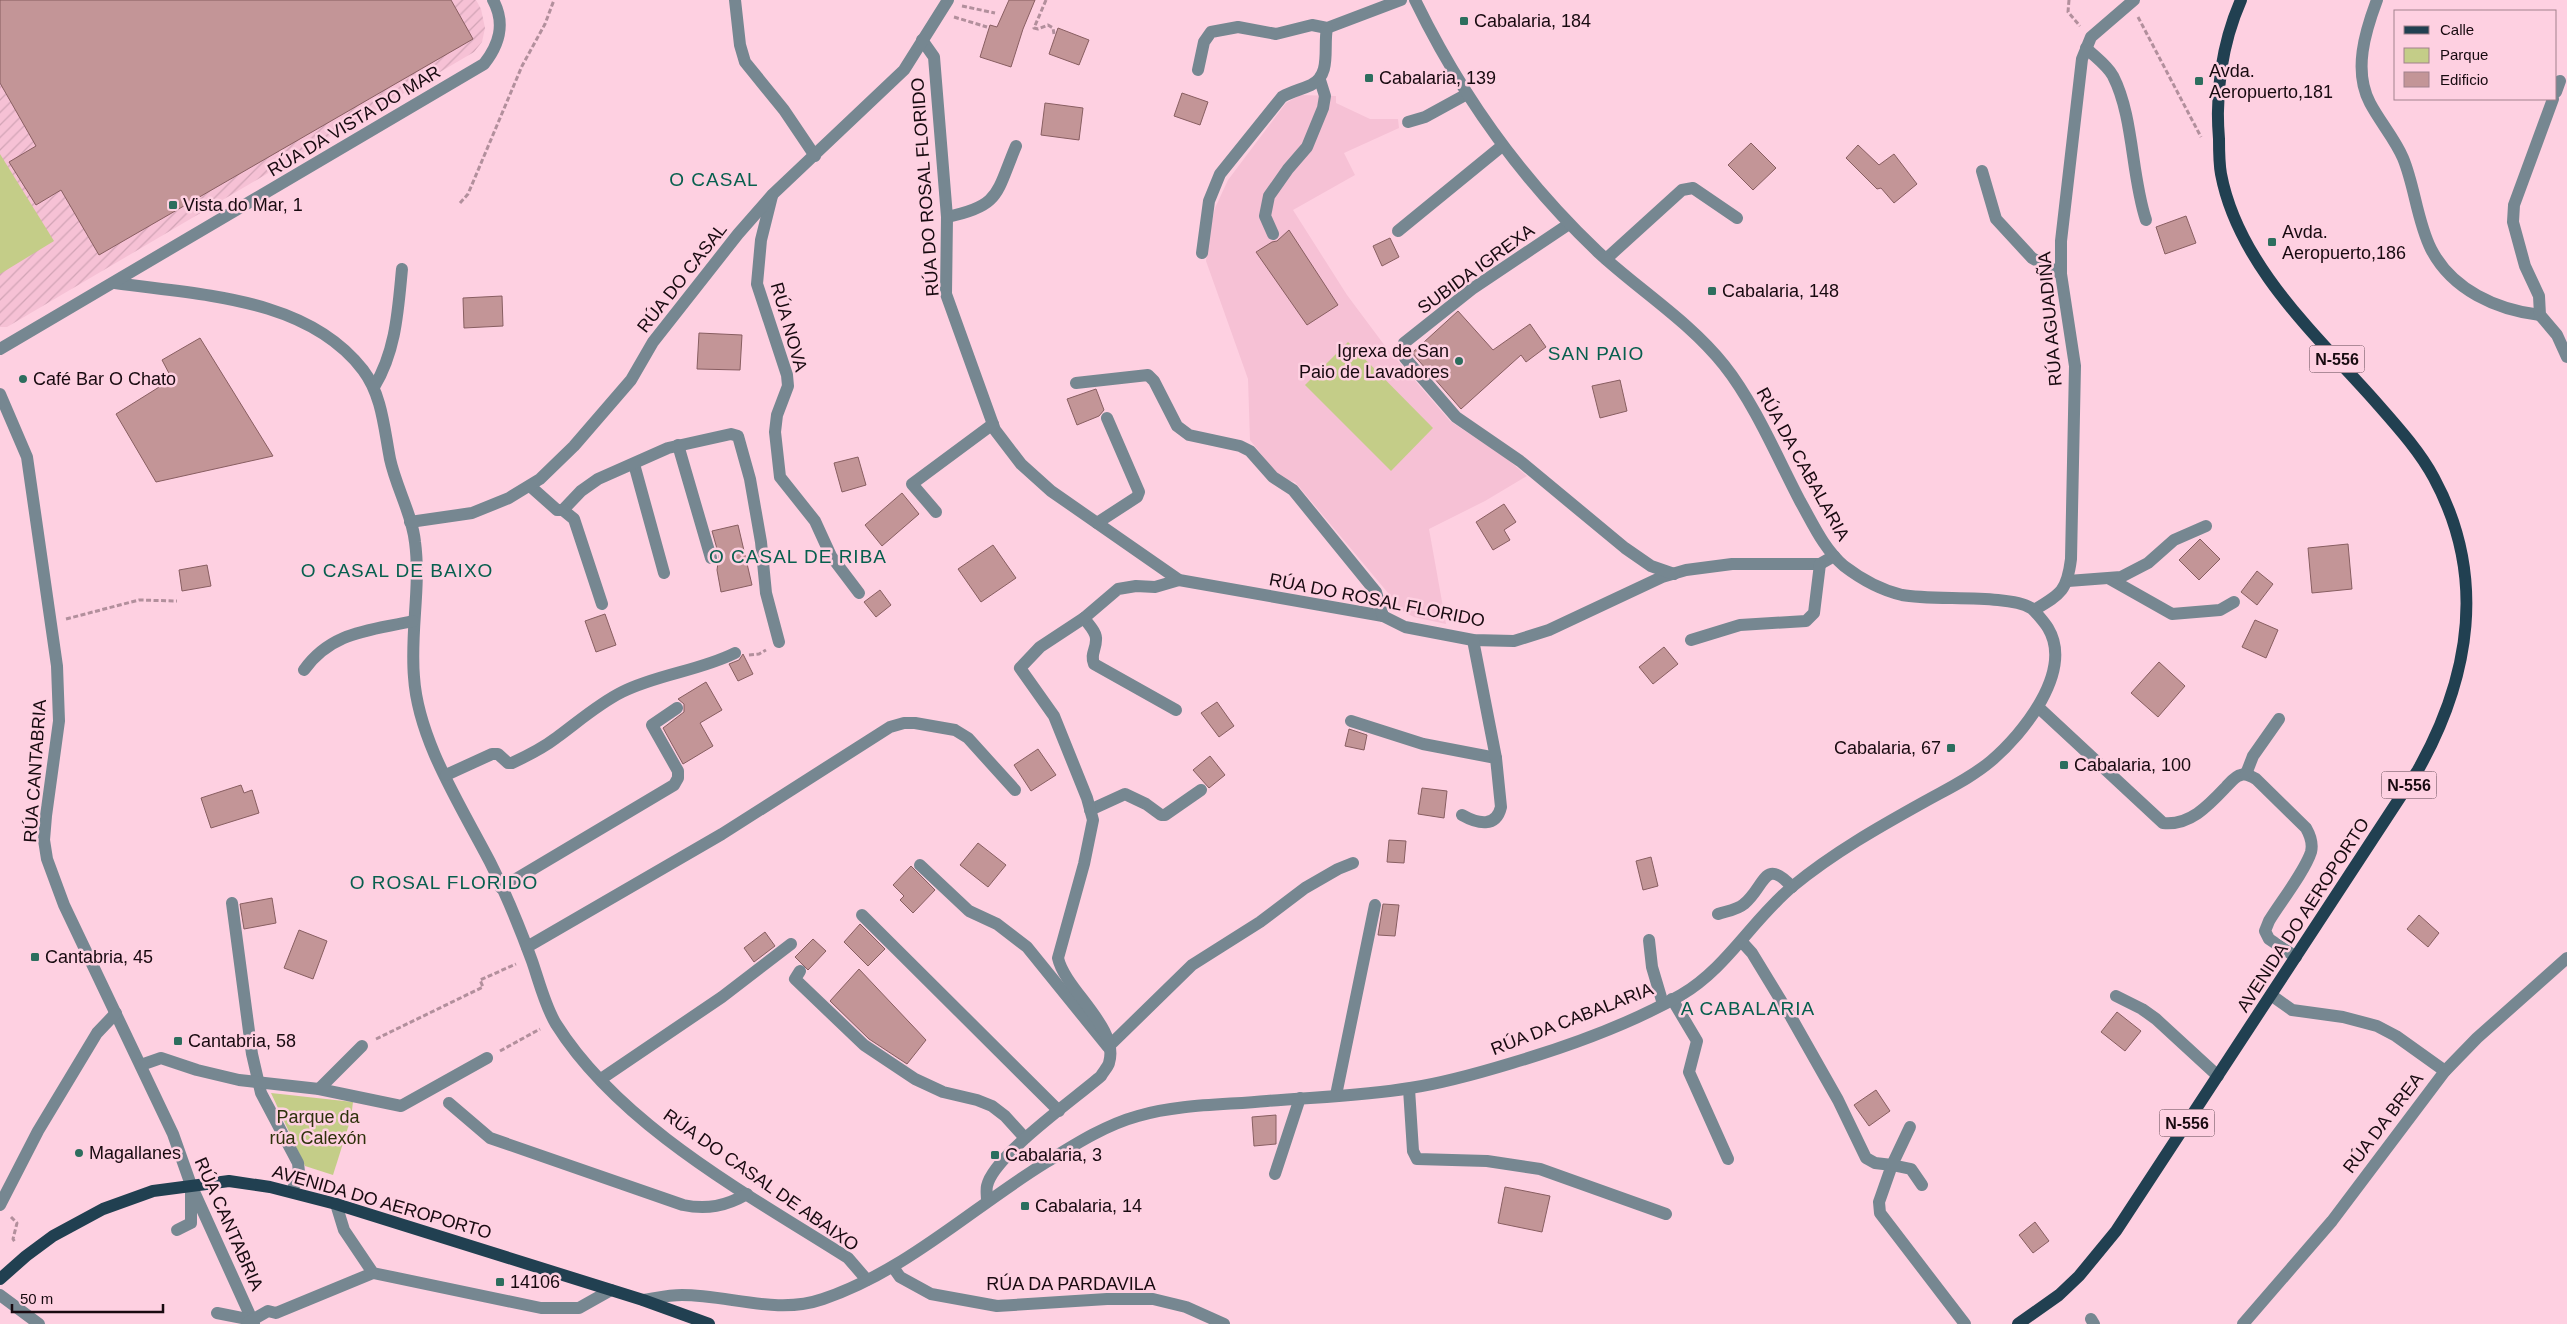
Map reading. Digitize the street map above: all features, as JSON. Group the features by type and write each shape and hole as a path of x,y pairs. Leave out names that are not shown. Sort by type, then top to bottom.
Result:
{"main road":[{"name":"AVENIDA DO AEROPORTO","path":"2018,1324 2059,1295 2100,1253 2218,1076 2413,778 2433,743 2459,674 2465,644 2466,575 2456,531 2434,477 2381,408 2293,309 2263,270 2237,224 2221,173 2217,121 2220,74 2229,33 2241,0"},
{"name":"AVENIDA DO AEROPORTO","path":"0,1279 26,1256 78,1222 103,1209 153,1191 229,1181 292,1192 336,1204 643,1300 706,1323"}],"street":[{"name":"RÚA DA VISTA DO MAR","path":"0,349 484,64 496,49 500,28 493,0"},
{"path":"735,0 740,45 745,62 784,110 815,156"},
{"path":"1198,70 1204,42 1211,32 1238,27 1276,34 1312,25 1327,28 1401,0"},
{"name":"RÚA DA CABALARIA","path":"643,1300 675,1294 790,1306 816,1302 893,1267 987,1201 1069,1148 1101,1131 1138,1116 1185,1108 1409,1089 1518,1062 1628,1020 1668,1002 1705,978 1742,942 1778,899 1792,887 1858,842 1985,766 2014,738 2038,707 2052,677 2056,649 2050,631 2034,610 2023,604 2002,601 1919,597 1894,593 1868,582 1834,556 1814,526 1746,397 1724,365 1685,327 1606,259 1569,224 1530,182 1502,146 1467,94 1415,0"},
{"path":"2377,0 2363,50 2361,76 2370,103 2402,156 2432,250 2448,272 2476,295 2515,312 2540,316 2557,334 2567,357"},
{"path":"2132,1 2088,43 2113,76 2122,100 2136,182 2146,220"},
{"name":"RÚA DO CASAL","path":"410,522 472,513 509,498 540,480 574,446 631,380 653,342 738,234 773,194 904,70 922,40 952,2"},
{"path":"1202,253 1207,208 1220,174 1282,98 1295,89 1310,86 1320,80 1324,70 1324,39 1327,28"},
{"name":"RÚA DO ROSAL FLORIDO","path":"922,40 934,56 946,217 946,294 993,424 1021,464 1051,491 1179,580 1383,616 1405,627 1473,640 1514,641 1549,630 1686,570 1732,564 1820,564 1834,556"},
{"name":"RÚA AGUADIÑA","path":"2068,580 2071,559 2075,366 2061,274 2061,241 2075,107 2082,59 2088,43"},
{"path":"1273,234 1265,216 1269,196 1288,169 1308,148 1323,108 1325,96 1320,80"},
{"path":"1408,122 1425,117 1467,94"},
{"path":"2540,316 2539,296 2525,266 2513,222 2514,206 2553,100"},
{"path":"946,217 970,212 984,206 995,197 1016,146"},
{"path":"1398,231 1502,146"},
{"path":"1982,171 1996,219 2032,258 2061,274"},
{"path":"1606,259 1682,190 1693,188 1737,218"},
{"name":"RÚA NOVA","path":"773,194 761,240 757,284 787,375 788,386 777,415 775,432 778,468 785,484 799,498 815,521 831,556 860,593"},
{"name":"SUBIDA IGREXA","path":"1569,224 1472,290 1404,343 1402,350 1405,358 1456,417 1520,461 1625,548 1651,566 1674,574"},
{"path":"374,387 384,370 391,349 402,269"},
{"name":"RÚA DO CASAL DE ABAIXO","path":"115,283 249,304 294,318 342,347 362,368 374,387 394,478 415,541 417,591 413,621 414,677 418,705 426,732 501,888 529,952 554,1022 572,1048 619,1099 675,1146 848,1258 866,1280"},
{"path":"1076,383 1148,375 1154,381 1177,426 1190,435 1240,446 1250,451 1273,477 1293,490 1364,577 1376,592 1383,616"},
{"name":"RÚA CANTABRIA","path":"0,394 27,457 57,666 59,721 46,816 44,840 47,859 64,905 173,1134 191,1185 250,1323"},
{"path":"1097,523 1137,498 1139,492 1107,418"},
{"path":"936,512 912,484 993,424"},
{"path":"563,510 581,491 598,479 678,445 730,434 738,436 741,442 761,542 766,594 779,642"},
{"path":"678,445 711,558"},
{"path":"634,464 664,573"},
{"path":"530,486 557,510 563,510 574,519 602,604"},
{"path":"2034,610 2060,595 2068,580 2121,577 2148,563 2174,540 2206,526"},
{"path":"1691,640 1740,625 1806,621 1814,613 1820,564"},
{"path":"2110,579 2172,614 2220,610 2234,602"},
{"path":"987,1201 986,1186 990,1178 1025,1138 1101,1076 1109,1062 1108,1047 1103,1027 1061,970 1058,958 1088,846 1093,820 1054,716 1020,668 1040,647 1084,618 1118,589 1136,586 1155,587 1179,580"},
{"path":"1084,618 1095,633 1096,640 1092,653 1094,664 1176,710"},
{"path":"304,670 314,656 329,644 345,636 413,621"},
{"path":"1462,815 1483,823 1491,822 1500,813 1501,807 1496,758 1473,640"},
{"path":"446,775 492,754 498,754 508,764 512,763 554,740 580,719 622,692 651,680 720,661 735,653"},
{"path":"2038,707 2156,818 2163,822 2173,824 2193,816 2208,806 2238,775 2246,774 2256,779 2306,828 2310,837 2311,850 2306,863 2265,931 2269,939 2296,957"},
{"path":"501,888 674,785 678,778 678,771 652,725 678,708"},
{"path":"2246,774 2253,756 2278,719"},
{"path":"1351,721 1423,744 1496,758"},
{"path":"529,952 722,834 890,727 904,722 955,730 968,738 1015,790"},
{"path":"1090,810 1125,794 1146,804 1161,815 1165,815 1201,790"},
{"path":"1108,1047 1192,965 1260,922 1305,888 1338,869 1353,863"},
{"path":"920,865 969,910 997,924 1027,947 1108,1047"},
{"path":"1718,914 1746,904 1767,876 1775,872 1780,874 1792,887"},
{"path":"232,903 252,1054 261,1093 298,1163 299,1172 292,1192"},
{"path":"1336,1095 1375,905"},
{"path":"862,915 1059,1111"},
{"path":"1649,940 1652,967 1668,1002 1697,1041 1689,1072 1728,1160"},
{"path":"1742,942 1752,954 1791,1017 1838,1100 1866,1158 1875,1163 1911,1169 1922,1185"},
{"path":"601,1079 722,997 791,944"},
{"name":"RÚA DA BREA","path":"2243,1324 2332,1221 2444,1071 2477,1038 2567,958"},
{"path":"800,971 795,979 864,1045 915,1079 943,1092 977,1100 992,1106 1005,1116 1025,1138"},
{"path":"2271,995 2292,1010 2343,1017 2377,1026 2396,1036 2444,1071"},
{"path":"2116,996 2156,1019 2218,1076"},
{"path":"0,1205 38,1131 97,1033 116,1013"},
{"path":"318,1089 362,1046"},
{"path":"141,1064 161,1058 197,1070 259,1083 318,1089 401,1106 488,1058"},
{"path":"1409,1089 1414,1156 1417,1159 1487,1161 1540,1169 1666,1214"},
{"path":"1275,1174 1300,1098"},
{"path":"449,1103 490,1138 683,1205 702,1209 733,1202 747,1194"},
{"path":"1910,1127 1892,1165 1879,1202 1880,1213 1965,1324"},
{"path":"177,1230 191,1223 191,1185"},
{"path":"336,1204 344,1230 373,1273"},
{"name":"RÚA DA PARDAVILA","path":"893,1267 900,1277 931,1294 997,1306 1107,1299 1153,1299 1186,1307 1224,1324"},
{"path":"217,1313 250,1323 268,1311 276,1313 373,1273 541,1308 579,1308 611,1290"},
{"path":"0,1295 39,1324"}],"path":[{"path":"460,203 468,194 522,66 545,24 554,0"},
{"path":"1046,0 1034,28 1038,29 1048,25 1053,28 1054,34"},
{"path":"2069,0 2068,12 2088,43"},
{"path":"2132,1 2198,126 2204,144"},
{"path":"952,2 995,13"},
{"path":"950,16 987,27"},
{"path":"61,620 139,600 177,601"},
{"path":"735,653 744,651 751,656 779,642"},
{"path":"362,1046 483,987 480,980 529,952"},
{"path":"488,1058 554,1022"},
{"path":"14,1220 17,1226 13,1239 15,1242"}],"shaded area":[{"path":"0,0 476,0 481,9 485,28 482,42 474,52 7,327 0,327"},
{"path":"1300,95 1336,96 1336,103 1370,119 1398,119 1399,128 1344,153 1355,175 1293,210 1347,295 1385,346 1450,421 1506,458 1527,476 1485,501 1429,529 1446,624 1414,617 1404,612 1295,482 1281,479 1250,440 1248,379 1206,261 1211,226 1215,208 1228,180 1286,103"}],"green space":[{"path":"0,154 54,241 0,274"},
{"path":"1348,342 1433,428 1391,471 1305,385"},
{"name":"Parque da rúa Calexón","path":"271,1093 353,1102 351,1118 333,1175 305,1166"}],"building":[{"path":"0,0 451,0 473,39 99,255 61,190 36,205 9,162 36,146 0,83"},
{"path":"1009,0 1035,0 1023,29 1011,67 980,57 990,25 997,27"},
{"path":"1058,28 1089,40 1079,65 1049,54"},
{"path":"1182,93 1208,102 1200,125 1174,116"},
{"path":"1045,103 1083,108 1079,140 1041,135"},
{"path":"1751,143 1776,168 1753,190 1728,165"},
{"path":"1858,145 1879,165 1894,154 1917,184 1894,203 1881,188 1877,189 1846,158"},
{"path":"2186,216 2196,243 2165,254 2156,227"},
{"path":"1289,230 1338,305 1307,325 1256,252 1277,241"},
{"path":"1390,238 1399,257 1382,266 1373,246"},
{"path":"502,296 503,326 464,328 463,298"},
{"name":"Igrexa de San Paio de Lavadores","path":"1458,311 1493,350 1530,324 1546,347 1526,362 1521,355 1461,409 1412,353"},
{"path":"699,333 742,335 740,370 697,369"},
{"path":"200,338 273,456 156,482 116,414 172,379 162,360"},
{"path":"1620,380 1627,411 1600,418 1592,386"},
{"path":"1096,389 1104,410 1099,416 1077,425 1067,399"},
{"path":"858,457 866,485 842,492 834,463"},
{"path":"902,493 919,514 882,546 865,525"},
{"path":"1504,504 1516,522 1504,530 1510,540 1493,550 1476,522"},
{"path":"738,525 752,585 721,592 717,570 719,556 712,531"},
{"path":"2200,539 2220,559 2199,580 2179,560"},
{"path":"2348,544 2352,589 2312,593 2308,548"},
{"path":"993,545 1016,578 981,602 958,569"},
{"path":"207,565 211,586 182,591 179,570"},
{"path":"2257,571 2273,584 2257,605 2241,592"},
{"path":"880,590 891,605 876,617 864,602"},
{"path":"605,614 616,645 596,652 585,621"},
{"path":"2255,620 2278,630 2266,658 2242,647"},
{"path":"1664,647 1678,664 1653,684 1639,667"},
{"path":"743,654 753,674 738,681 729,664 739,660"},
{"path":"2159,662 2185,686 2158,717 2131,693"},
{"path":"706,682 722,710 700,723 713,746 683,764 663,728 684,712 684,704 678,699"},
{"path":"1217,702 1234,726 1219,737 1201,713"},
{"path":"1349,729 1367,735 1364,750 1345,746"},
{"path":"1038,749 1056,775 1031,791 1014,765"},
{"path":"1210,756 1225,775 1209,788 1193,770"},
{"path":"241,785 244,793 252,790 259,813 211,828 201,798"},
{"path":"1422,788 1447,791 1444,818 1418,814"},
{"path":"1389,840 1406,841 1404,863 1387,862"},
{"path":"978,843 1006,865 988,887 960,865"},
{"path":"1651,857 1658,886 1643,890 1636,861"},
{"path":"911,866 935,890 913,913 900,900 904,896 893,885"},
{"path":"272,898 276,923 244,929 240,904"},
{"path":"1383,904 1399,905 1395,936 1378,935"},
{"path":"2419,915 2439,933 2428,947 2407,929"},
{"path":"860,924 885,949 868,966 844,942"},
{"path":"299,930 327,941 313,979 284,968"},
{"path":"765,932 775,946 754,962 744,948"},
{"path":"813,939 826,951 808,970 795,957"},
{"path":"859,969 926,1040 907,1064 869,1039 830,1001"},
{"path":"2117,1012 2141,1031 2125,1051 2101,1032"},
{"path":"1876,1090 1890,1111 1869,1126 1854,1105"},
{"path":"1276,1115 1276,1144 1254,1146 1252,1117"},
{"path":"1505,1187 1550,1196 1542,1232 1498,1223"},
{"path":"2035,1222 2049,1241 2033,1253 2019,1235"}],"place":[{"name":"Cabalaria, 184","path":"1464,21"},
{"name":"Cabalaria, 139","path":"1369,78"},
{"name":"Avda. Aeropuerto,181","path":"2199,81"},
{"name":"Vista do Mar, 1","path":"173,205"},
{"name":"Avda. Aeropuerto,186","path":"2272,242"},
{"name":"Cabalaria, 148","path":"1712,291"},
{"name":"Igrexa de San Paio de Lavadores","path":"1459,361"},
{"name":"Café Bar O Chato","path":"23,379"},
{"name":"Cabalaria, 67","path":"1951,748"},
{"name":"Cabalaria, 100","path":"2064,765"},
{"name":"Cantabria, 45","path":"35,957"},
{"name":"Cantabria, 58","path":"178,1041"},
{"name":"Magallanes","path":"79,1153"},
{"name":"Cabalaria, 3","path":"995,1155"},
{"name":"Cabalaria, 14","path":"1025,1206"},
{"name":"14106","path":"500,1282"}],"district":[{"name":"O CASAL","path":"714,179"},
{"name":"SAN PAIO","path":"1596,353"},
{"name":"O CASAL DE RIBA","path":"798,556"},
{"name":"O CASAL DE BAIXO","path":"397,570"},
{"name":"O ROSAL FLORIDO","path":"444,882"},
{"name":"A CABALARIA","path":"1748,1008"}]}
